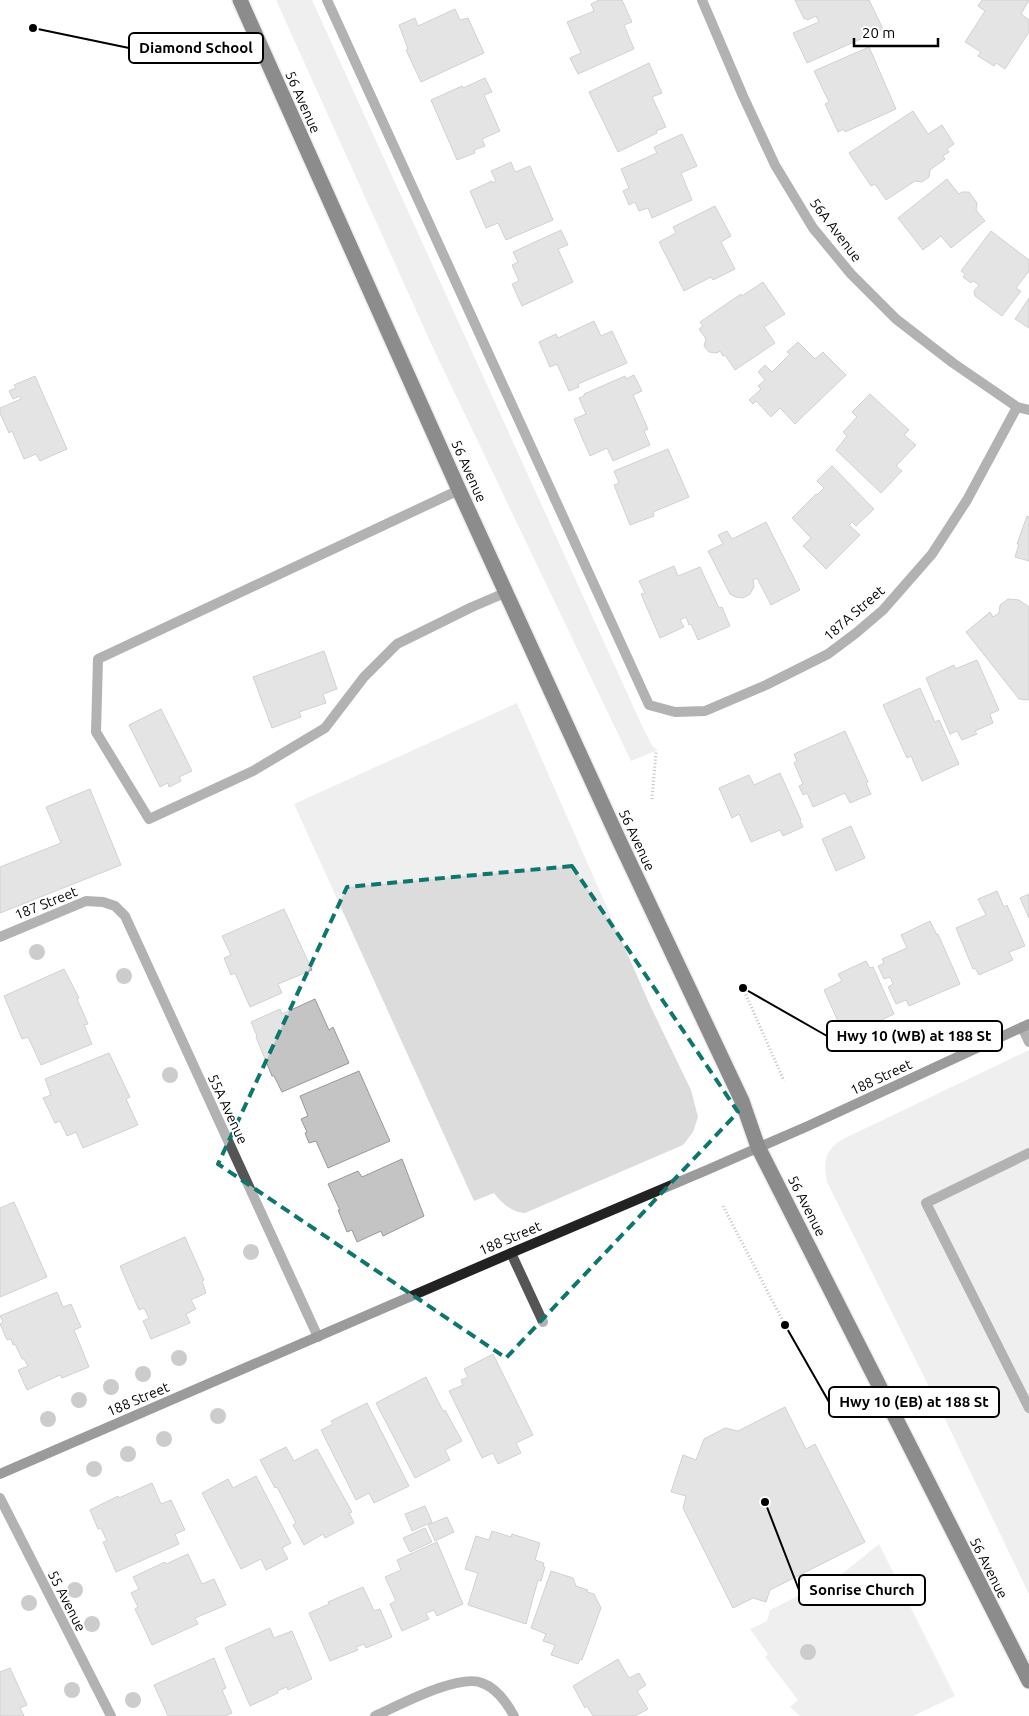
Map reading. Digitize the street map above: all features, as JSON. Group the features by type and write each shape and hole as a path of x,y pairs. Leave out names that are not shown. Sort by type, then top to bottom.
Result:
{"highway":[{"name":"56 Avenue","path":"240,0 459,490 619,840 742,1101 758,1147 1029,1681"}],"street":[{"name":"187A Street","path":"327,0 649,706 675,712 705,712 828,654 856,633 883,610 932,554 968,500 1017,406"},
{"name":"56A Avenue","path":"702,0 742,96 775,165 813,228 851,274 896,319 953,363 1017,406 1029,410"},
{"path":"459,490 98,659 96,732 149,818 254,771 325,728 364,677 397,644 507,592"},
{"name":"187 Street","path":"0,937 86,901 103,902"},
{"name":"55A Avenue","path":"103,902 115,906 125,916 318,1337"},
{"path":"1026,1025 1029,1042"},
{"name":"188 Street","path":"0,1474 808,1126 1026,1025"},
{"path":"1029,1153 926,1203 1029,1408"},
{"path":"510,1253 543,1322"},
{"name":"55 Avenue","path":"0,1498 111,1716"},
{"path":"375,1716 447,1685 464,1681 481,1682 498,1694 514,1716"}],"path":[{"path":"652,799 656,752"},
{"path":"743,988 784,1081"},
{"path":"723,1206 785,1325"}],"highlighted area":[{"path":"572,866 738,1112 506,1358 218,1164 347,887"}],"shaded area":[{"path":"276,0 312,0 644,730 653,747 658,750 631,761 434,350"},
{"path":"517,703 649,1003 691,1090 698,1117 693,1132 683,1145 525,1213 507,1206 494,1193 474,1201 294,804"},
{"path":"1029,1050 1029,1594 943,1415 827,1182 825,1168 827,1157 832,1147 843,1139"},
{"path":"879,1544 955,1696 913,1716 800,1716 790,1707 798,1700 765,1657 768,1654 750,1629 767,1621 770,1610 842,1574"}],"building":[{"path":"599,0 622,0 632,22 624,25 634,49 578,74 570,58 581,53 567,22 594,11 591,4"},
{"path":"795,0 869,0 883,29 807,63 793,33 819,22 816,16 807,20 806,18 804,19"},
{"path":"982,0 1029,0 1021,14 1029,20 1029,32 1005,69 996,63 994,66 978,56 981,52 965,42 985,11 978,6"},
{"path":"455,9 460,20 468,18 484,53 421,82 406,50 408,49 399,25 415,18 418,26"},
{"path":"869,47 896,109 845,132 844,129 838,132 825,104 829,102 814,71"},
{"path":"649,63 662,93 652,97 666,127 618,152 589,92"},
{"path":"485,78 492,92 484,95 500,131 482,139 485,146 474,150 475,153 457,160 431,100"},
{"path":"913,111 928,134 942,125 954,144 947,149 949,152 943,156 945,159 930,170 929,177 922,182 915,181 886,200 875,184 871,186 849,153"},
{"path":"682,134 697,166 681,173 692,200 652,218 648,208 639,211 635,202 629,205 623,191 629,188 621,169 657,153 654,147"},
{"path":"511,162 515,172 530,166 553,220 506,240 498,223 486,228 470,191 496,181 491,171"},
{"path":"947,179 959,194 969,192 977,203 976,210 985,221 951,248 941,236 923,250 898,218"},
{"path":"715,206 731,236 721,242 735,269 713,280 711,277 684,291 659,242 676,233 673,227"},
{"path":"561,230 568,245 558,249 573,282 522,306 512,284 519,281 512,265 518,262 513,252"},
{"path":"991,231 1029,260 1029,271 1016,288 1021,291 1002,316 975,296 974,291 979,285 973,281 971,283 963,277 965,274 961,271"},
{"path":"763,282 785,314 764,327 775,343 735,370 720,351 717,353 709,352 704,346 706,339 699,329 703,326 700,322 741,294 742,296"},
{"path":"1029,298 1029,328 1015,319"},
{"path":"594,321 601,336 612,331 627,363 578,384 579,387 569,391 557,364 550,367 539,342 556,334 558,338"},
{"path":"798,342 815,359 823,352 846,375 795,424 780,408 771,417 756,401 753,404 749,400 761,389 758,386 765,380 758,372 765,365 772,372 790,354 787,352"},
{"path":"634,375 642,391 633,395 648,429 644,431 650,445 613,461 607,448 590,456 574,419 586,414 579,398 625,376 626,379"},
{"path":"35,376 67,449 40,461 36,454 24,459 12,431 9,433 0,413 0,408 21,399 20,396 13,399 9,391 16,388 14,385"},
{"path":"870,394 909,430 904,435 916,445 896,466 902,471 881,493 836,450 847,436 843,432 857,417 852,412"},
{"path":"668,449 689,497 653,512 654,516 630,525 614,485 619,483 614,471"},
{"path":"832,466 874,509 856,526 852,522 849,525 860,535 826,569 803,546 811,538 792,518 824,488 817,481"},
{"path":"1027,516 1029,517 1029,561 1015,557 1019,544 1017,544"},
{"path":"766,522 800,590 771,605 757,578 753,580 754,587 750,594 743,598 730,594 708,551 723,544 718,535 727,531 732,539"},
{"path":"674,566 678,576 700,567 719,608 722,607 730,626 698,640 686,617 680,620 684,627 660,638 641,594 645,593 639,581"},
{"path":"1008,599 1019,600 1029,607 1029,700 1019,699 966,632 990,612 993,617 999,613 1000,605"},
{"path":"324,651 337,689 323,694 326,703 299,712 301,717 272,728 253,677"},
{"path":"977,660 999,710 990,714 993,723 975,731 977,734 962,740 957,731 950,734 926,678 954,665 955,669"},
{"path":"920,688 935,722 939,720 959,764 922,781 911,756 907,758 883,705"},
{"path":"161,709 192,771 179,777 181,781 169,787 168,783 160,787 129,725"},
{"path":"845,731 868,782 866,783 871,794 850,803 845,793 813,807 807,793 803,795 799,786 803,784 794,763 797,761 794,754"},
{"path":"780,773 803,827 783,836 780,830 751,842 739,814 732,818 719,788 749,775 754,785"},
{"path":"90,789 121,865 0,913 0,867 61,843 46,807"},
{"path":"851,826 865,858 836,871 822,839"},
{"path":"997,891 1004,907 1007,905 1025,946 1009,952 1013,960 979,975 975,968 973,969 956,928 986,915 978,899"},
{"path":"1029,894 1029,918 1020,898"},
{"path":"284,909 312,970 278,984 282,993 250,1007 235,973 231,975 224,958 231,955 222,936"},
{"path":"930,921 938,934 960,984 909,1006 906,1000 896,1004 888,987 893,984 890,977 884,979 878,966 884,963 882,959 907,948 901,935"},
{"path":"866,961 870,968 873,967 894,1014 845,1037 824,990 842,981 838,974"},
{"path":"64,969 79,998 77,999 88,1024 84,1025 92,1044 41,1065 28,1037 22,1039 4,996"},
{"path":"315,999 329,1030 333,1027 349,1063 282,1092 274,1076 272,1076 251,1022 280,1009 282,1014"},
{"path":"109,1053 130,1097 126,1099 138,1125 83,1148 76,1132 67,1136 60,1121 55,1123 43,1098 51,1095 45,1079"},
{"path":"359,1071 390,1141 328,1168 316,1141 309,1143 305,1133 307,1132 301,1119 308,1116 300,1096"},
{"path":"402,1159 424,1216 383,1236 381,1231 357,1242 352,1230 347,1232 338,1210 340,1210 328,1184 358,1171 362,1177"},
{"path":"14,1202 47,1277 0,1297 0,1208"},
{"path":"185,1237 204,1280 202,1281 206,1293 191,1300 196,1309 186,1314 190,1323 151,1339 143,1321 149,1318 144,1308 139,1310 120,1266"},
{"path":"57,1292 63,1307 71,1304 81,1327 74,1330 89,1367 62,1378 60,1375 27,1390 18,1370 28,1366 24,1359 22,1359 15,1344 13,1345 11,1339 7,1340 0,1324 3,1322 0,1316"},
{"path":"493,1354 533,1435 516,1443 521,1453 498,1464 493,1453 482,1458 449,1391 463,1385 461,1380 468,1377 464,1369"},
{"path":"426,1377 443,1411 445,1410 462,1441 445,1450 450,1460 415,1478 376,1403"},
{"path":"367,1403 409,1486 374,1503 369,1493 356,1500 321,1430 333,1424 331,1421"},
{"path":"785,1407 806,1449 815,1444 865,1542 770,1590 766,1602 753,1598 733,1608 683,1508 686,1496 671,1492 683,1455 696,1460 704,1439 725,1428 738,1431"},
{"path":"286,1447 294,1461 317,1449 352,1512 349,1513 354,1523 325,1538 323,1534 304,1545 293,1525 296,1523 260,1460"},
{"path":"256,1476 291,1543 282,1548 288,1559 266,1570 261,1559 241,1569 202,1493 228,1479 233,1488"},
{"path":"152,1483 161,1504 171,1500 185,1530 175,1534 179,1544 116,1572 103,1542 107,1541 101,1528 98,1529 90,1510 118,1496 119,1498"},
{"path":"425,1506 432,1522 412,1531 405,1514"},
{"path":"447,1517 454,1532 435,1541 428,1525"},
{"path":"425,1528 432,1542 410,1552 403,1538"},
{"path":"492,1531 511,1537 512,1534 540,1543 535,1560 544,1563 543,1566 545,1567 541,1581 538,1580 526,1624 468,1605 478,1573 465,1569 476,1536 489,1540"},
{"path":"437,1542 463,1604 437,1616 434,1610 426,1613 429,1619 402,1631 390,1604 396,1601 385,1577 401,1570 397,1560"},
{"path":"188,1554 202,1584 214,1579 226,1605 195,1618 198,1624 152,1645 135,1609 138,1607 131,1593 139,1589 133,1577"},
{"path":"551,1571 573,1578 576,1586 594,1594 601,1608 582,1660 580,1659 578,1664 551,1655 555,1645 543,1641 546,1634 531,1628"},
{"path":"363,1587 374,1611 380,1609 392,1637 366,1648 364,1644 356,1647 358,1650 330,1661 309,1613 329,1604 328,1602"},
{"path":"270,1628 274,1638 292,1631 312,1679 288,1690 287,1687 277,1691 278,1693 250,1706 225,1648"},
{"path":"214,1658 226,1688 222,1690 232,1713 225,1716 168,1716 154,1685"},
{"path":"618,1659 629,1678 639,1673 646,1685 637,1691 648,1709 635,1716 593,1716 587,1706 585,1708 573,1686"},
{"path":"10,1668 27,1705 20,1708 24,1716 0,1716 0,1672"}],"place":[{"name":"Diamond School","path":"33,28"},
{"name":"Hwy 10 (WB) at 188 St","path":"743,988"},
{"name":"Hwy 10 (EB) at 188 St","path":"785,1325"},
{"name":"Sonrise Church","path":"765,1502"}]}
